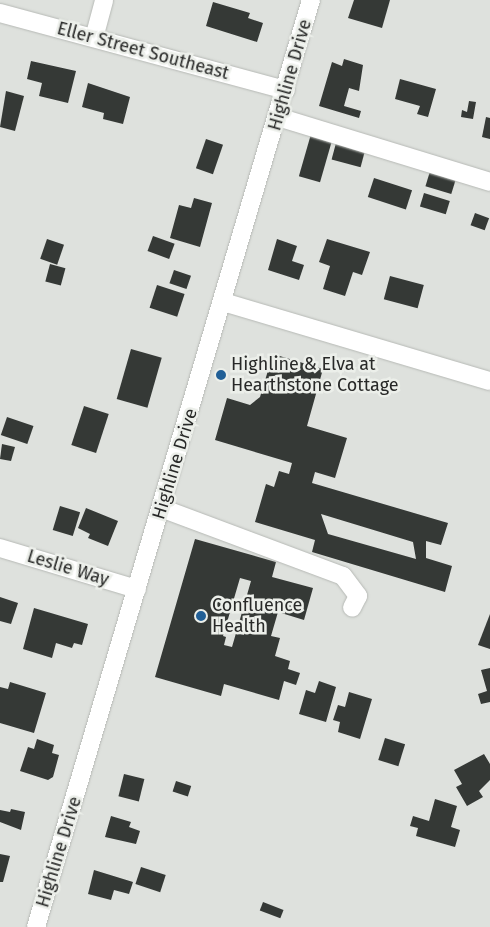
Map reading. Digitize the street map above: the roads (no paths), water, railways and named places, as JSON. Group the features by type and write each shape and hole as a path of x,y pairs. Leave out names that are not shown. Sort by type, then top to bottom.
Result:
{"street":[{"path":"94,38 104,0"},
{"name":"Highline Drive","path":"36,927 278,117 311,0"},
{"name":"Eller Street Southeast","path":"0,13 286,90"},
{"path":"278,117 490,182"},
{"path":"223,302 490,381"},
{"path":"161,508 343,576 358,596 352,608"},
{"name":"Leslie Way","path":"0,548 137,589"}],"place":[{"name":"Highline & Elva at Hearthstone Cottage","path":"221,375"},
{"name":"Confluence Health","path":"201,616"}]}
